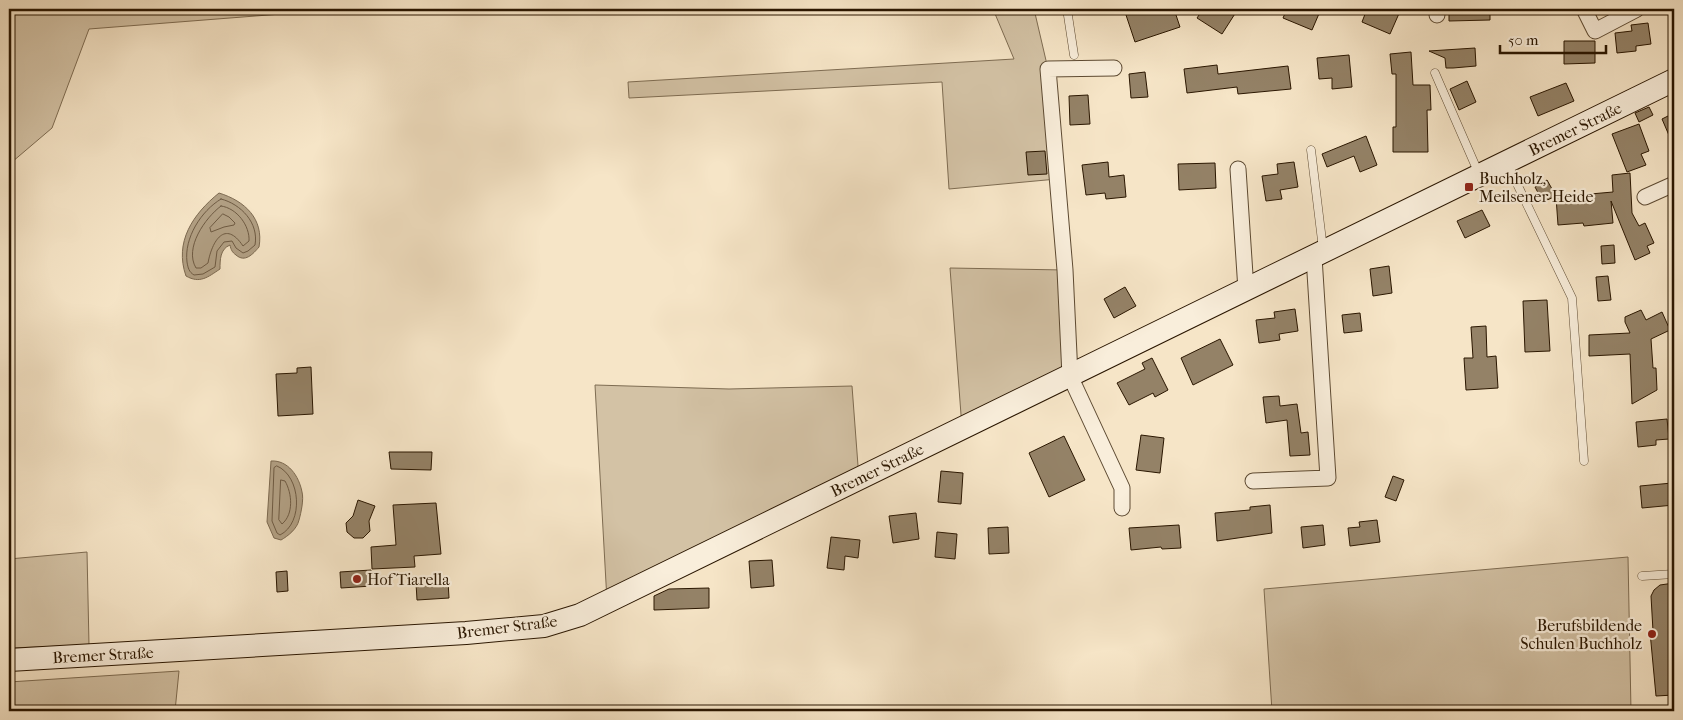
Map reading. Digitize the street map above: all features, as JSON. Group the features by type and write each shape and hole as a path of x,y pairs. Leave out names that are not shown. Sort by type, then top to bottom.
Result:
{"street":[{"path":"1584,9 1594,31 1637,9"},
{"path":"1114,68 1048,69 1065,270 1070,376 1122,488 1122,508"},
{"name":"Bremer Straße","path":"9,660 466,633 544,626 580,615 1674,80"},
{"path":"1238,169 1246,290"},
{"path":"1645,197 1674,184"},
{"path":"1253,481 1328,478 1319,255"}],"lane":[{"path":"1067,9 1074,55"},
{"path":"1435,73 1480,176"},
{"path":"1311,150 1319,255"},
{"path":"1507,162 1572,298 1584,461"},
{"path":"1642,576 1674,574"}],"shaded area":[{"path":"9,9 294,9 294,13 89,29 52,128 9,166"},
{"path":"993,9 1034,9 1048,69 1057,179 949,189 942,82 629,98 628,82 1014,59"},
{"path":"950,268 1065,270 1070,376 962,428"},
{"path":"595,385 729,389 852,386 859,479 607,601"},
{"path":"87,552 89,645 9,648 9,559"},
{"path":"1628,557 1631,711 1272,711 1264,589"},
{"path":"179,671 175,711 9,711 9,682"}],"water":[{"path":"219,193 237,201 251,212 259,228 259,247 251,255 243,258 231,250 230,245 222,252 220,269 204,278 191,278 186,276 183,264 184,240 201,210"},
{"path":"271,461 283,463 292,470 301,486 303,495 298,523 292,532 281,540 274,538 267,522"}],"building":[{"path":"1134,9 1174,9 1180,27 1135,42 1125,12"},
{"path":"1203,9 1238,9 1222,34 1197,18"},
{"path":"1287,9 1321,9 1312,30 1283,18"},
{"path":"1367,9 1401,9 1390,34 1362,22"},
{"path":"1449,9 1490,9 1490,20 1449,21"},
{"path":"1648,23 1651,44 1636,46 1636,51 1617,53 1615,33 1632,31 1631,25"},
{"path":"1564,41 1595,41 1595,63 1564,64"},
{"path":"1475,48 1476,66 1453,68 1446,68 1445,58 1429,51"},
{"path":"1411,52 1413,85 1430,85 1431,110 1427,110 1428,152 1393,152 1393,127 1396,127 1396,74 1392,74 1390,54"},
{"path":"1349,55 1352,87 1332,89 1332,78 1319,79 1317,58"},
{"path":"1217,65 1218,74 1288,66 1291,89 1238,94 1237,87 1187,93 1184,69"},
{"path":"1145,72 1148,97 1131,98 1129,74"},
{"path":"1467,81 1476,102 1459,110 1450,89"},
{"path":"1566,83 1574,101 1538,116 1530,97"},
{"path":"1088,95 1090,124 1070,125 1069,96"},
{"path":"1649,107 1653,115 1639,122 1635,113"},
{"path":"1674,113 1674,147 1662,119"},
{"path":"1639,124 1649,151 1641,154 1646,165 1627,172 1612,134"},
{"path":"1366,136 1377,165 1360,172 1354,156 1327,167 1322,154"},
{"path":"1045,151 1047,174 1028,175 1026,152"},
{"path":"1108,162 1109,177 1124,175 1126,197 1106,199 1105,193 1086,195 1082,165"},
{"path":"1294,162 1298,187 1280,190 1282,199 1266,201 1262,176 1278,174 1277,164"},
{"path":"1215,163 1216,188 1179,190 1178,164"},
{"path":"1630,173 1632,213 1639,226 1645,223 1654,243 1647,246 1650,253 1635,260 1611,201 1613,223 1584,226 1583,223 1558,225 1556,197 1613,192 1612,175"},
{"path":"1547,180 1556,196 1543,202 1535,187"},
{"path":"1482,210 1490,226 1465,238 1457,221"},
{"path":"1614,245 1615,263 1602,264 1601,246"},
{"path":"1389,266 1392,293 1373,296 1370,269"},
{"path":"1608,276 1611,300 1598,301 1596,277"},
{"path":"1125,287 1136,306 1114,318 1104,299"},
{"path":"1547,300 1550,351 1525,352 1523,301"},
{"path":"1295,309 1298,331 1279,334 1280,340 1259,343 1256,320 1275,318 1274,312"},
{"path":"1641,310 1646,320 1662,312 1670,330 1651,339 1653,368 1656,368 1657,390 1632,404 1630,354 1589,356 1589,335 1630,333 1625,317"},
{"path":"1360,313 1362,331 1344,333 1342,315"},
{"path":"1486,326 1487,357 1496,356 1498,388 1466,390 1464,358 1473,358 1471,327"},
{"path":"1220,339 1233,365 1193,385 1181,358"},
{"path":"1152,358 1168,390 1155,397 1153,393 1129,405 1117,383 1145,369 1142,363"},
{"path":"311,367 313,414 278,416 276,374 297,373 297,368"},
{"path":"1279,396 1280,406 1297,404 1301,433 1308,432 1310,455 1290,456 1287,420 1266,423 1263,397"},
{"path":"1667,419 1669,439 1656,440 1656,445 1638,447 1636,422"},
{"path":"1141,435 1164,438 1160,473 1136,470"},
{"path":"1064,436 1085,480 1049,497 1029,453"},
{"path":"389,452 432,452 431,470 391,469"},
{"path":"941,471 963,473 961,504 938,502"},
{"path":"1393,476 1404,480 1396,501 1385,497"},
{"path":"1672,483 1674,505 1642,508 1640,486"},
{"path":"358,500 375,506 369,521 370,531 363,538 354,538 347,532 346,523 353,516"},
{"path":"436,503 441,554 414,556 415,567 372,569 371,547 396,545 393,505"},
{"path":"1270,505 1272,533 1217,541 1215,513 1250,510 1250,507"},
{"path":"916,513 919,539 893,543 889,516"},
{"path":"1377,520 1380,542 1350,546 1348,528 1360,527 1359,522"},
{"path":"1179,525 1181,548 1162,549 1161,547 1131,550 1129,528"},
{"path":"1323,525 1325,545 1303,548 1301,527"},
{"path":"1008,527 1009,553 989,554 988,528"},
{"path":"937,532 957,534 955,559 935,557"},
{"path":"831,537 860,540 858,558 845,556 844,570 827,568"},
{"path":"772,560 774,586 751,588 749,561"},
{"path":"371,570 372,586 341,588 340,572"},
{"path":"287,571 288,591 277,592 276,572"},
{"path":"448,581 449,598 417,600 416,583"},
{"path":"1674,583 1674,695 1656,696 1650,632 1653,631 1651,596 1660,585"},
{"path":"709,588 709,608 654,610 654,596 669,589"}],"place":[{"name":"Buchholz, Meilsener Heide","path":"1469,187"},
{"name":"Hof Tiarella","path":"357,579"},
{"name":"Berufsbildende Schulen Buchholz","path":"1652,634"}]}
